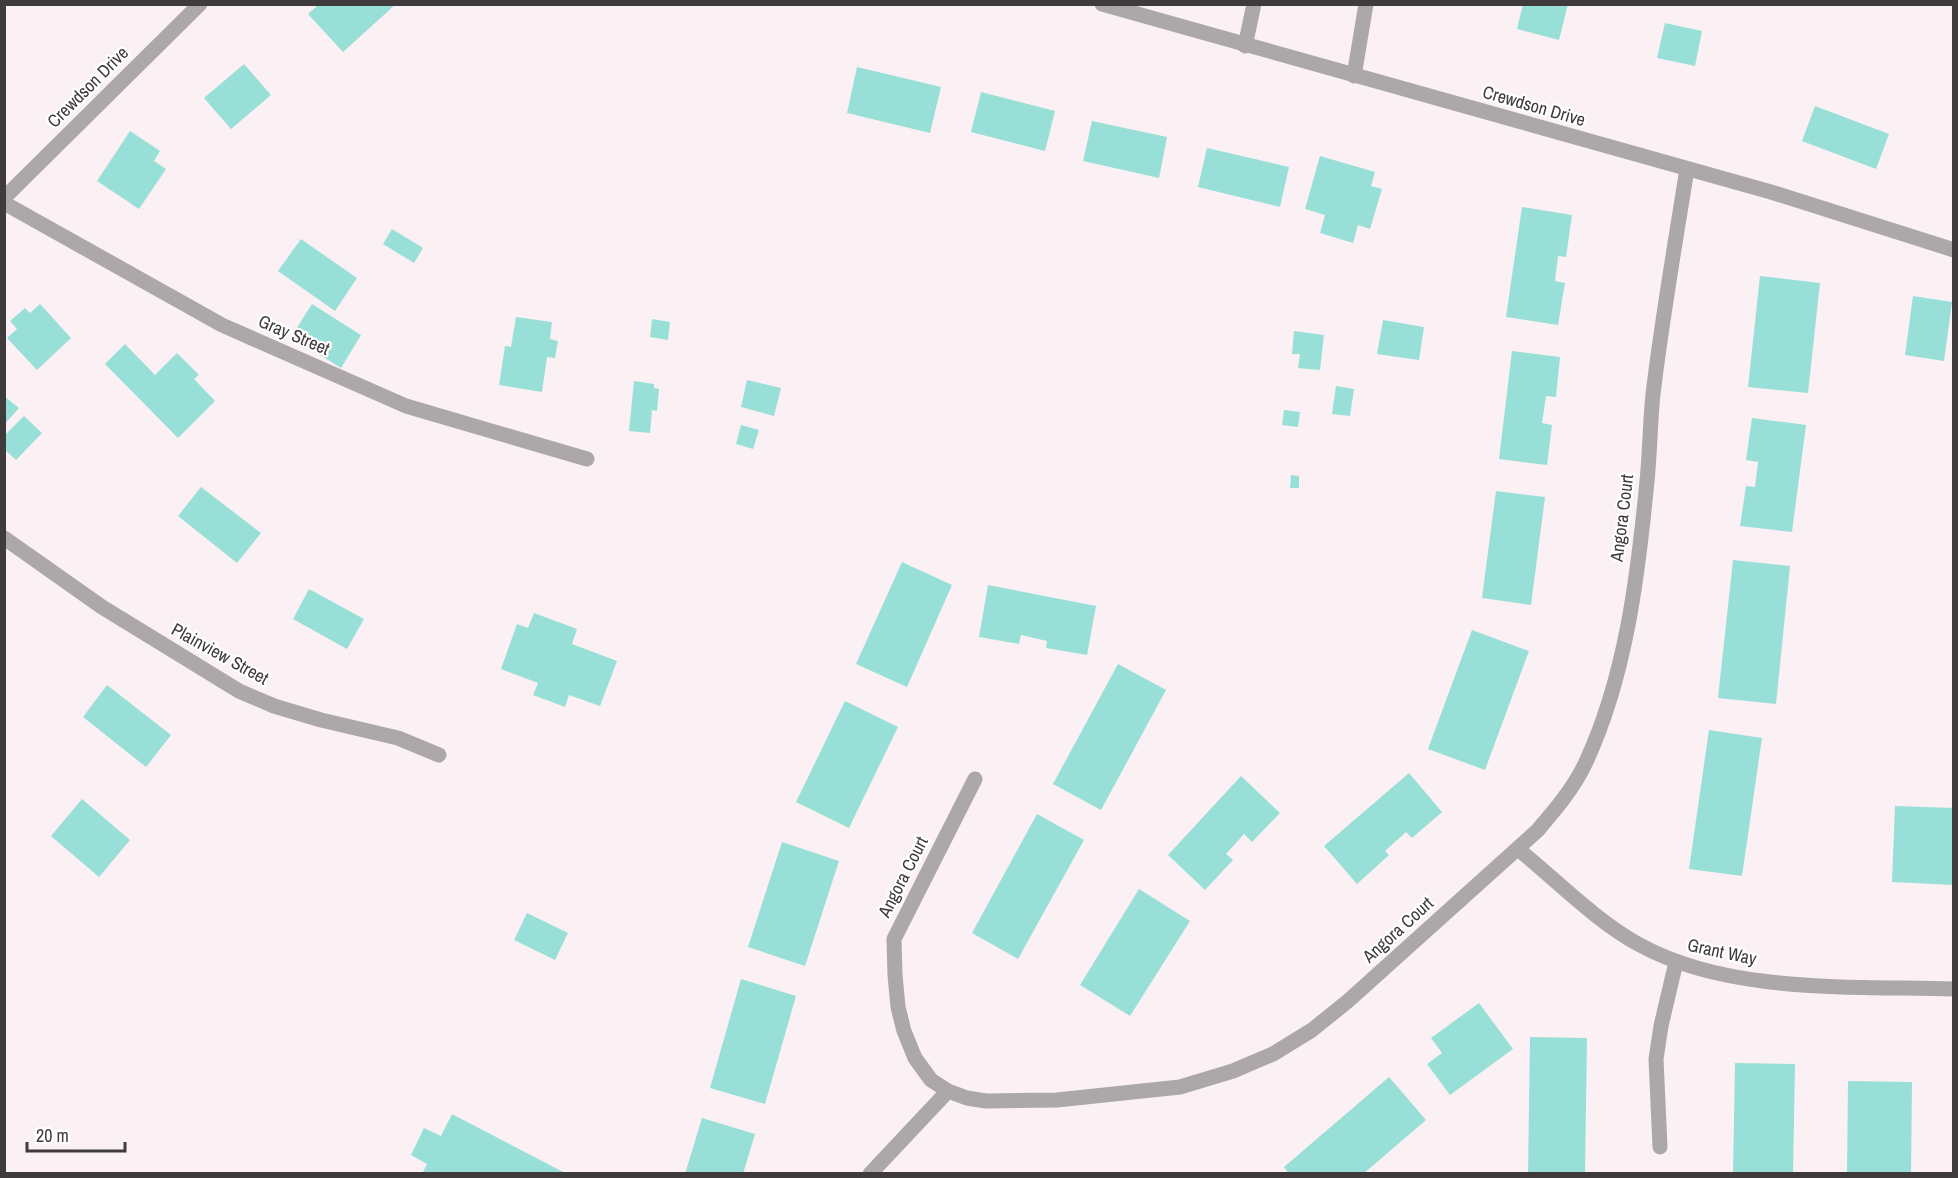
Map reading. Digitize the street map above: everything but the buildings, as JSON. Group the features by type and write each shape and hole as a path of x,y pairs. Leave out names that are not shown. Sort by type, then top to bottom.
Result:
{"street":[{"name":"Crewdson Drive","path":"4,198 200,4"},
{"name":"Crewdson Drive","path":"1102,4 1771,192 1953,250"},
{"path":"1245,46 1254,4"},
{"path":"1354,76 1366,4"},
{"name":"Angora Court","path":"975,779 894,939 894,975 904,1031 915,1058 931,1080 948,1091 967,1098 1007,1102 1068,1099 1180,1087 1233,1071 1263,1058 1312,1030 1348,1001 1537,831 1563,800 1584,765 1613,686 1631,603 1648,479 1649,435 1658,359 1687,169"},
{"name":"Gray Street","path":"4,203 222,325 406,406 587,459"},
{"name":"Plainview Street","path":"4,538 102,607 239,691 274,706 321,720 398,738 439,755"},
{"name":"Grant Way","path":"1518,849 1609,924 1639,944 1676,962 1717,974 1809,985 1953,989"},
{"path":"1660,1147 1656,1059 1676,962"},
{"path":"870,1173 948,1091"}]}
